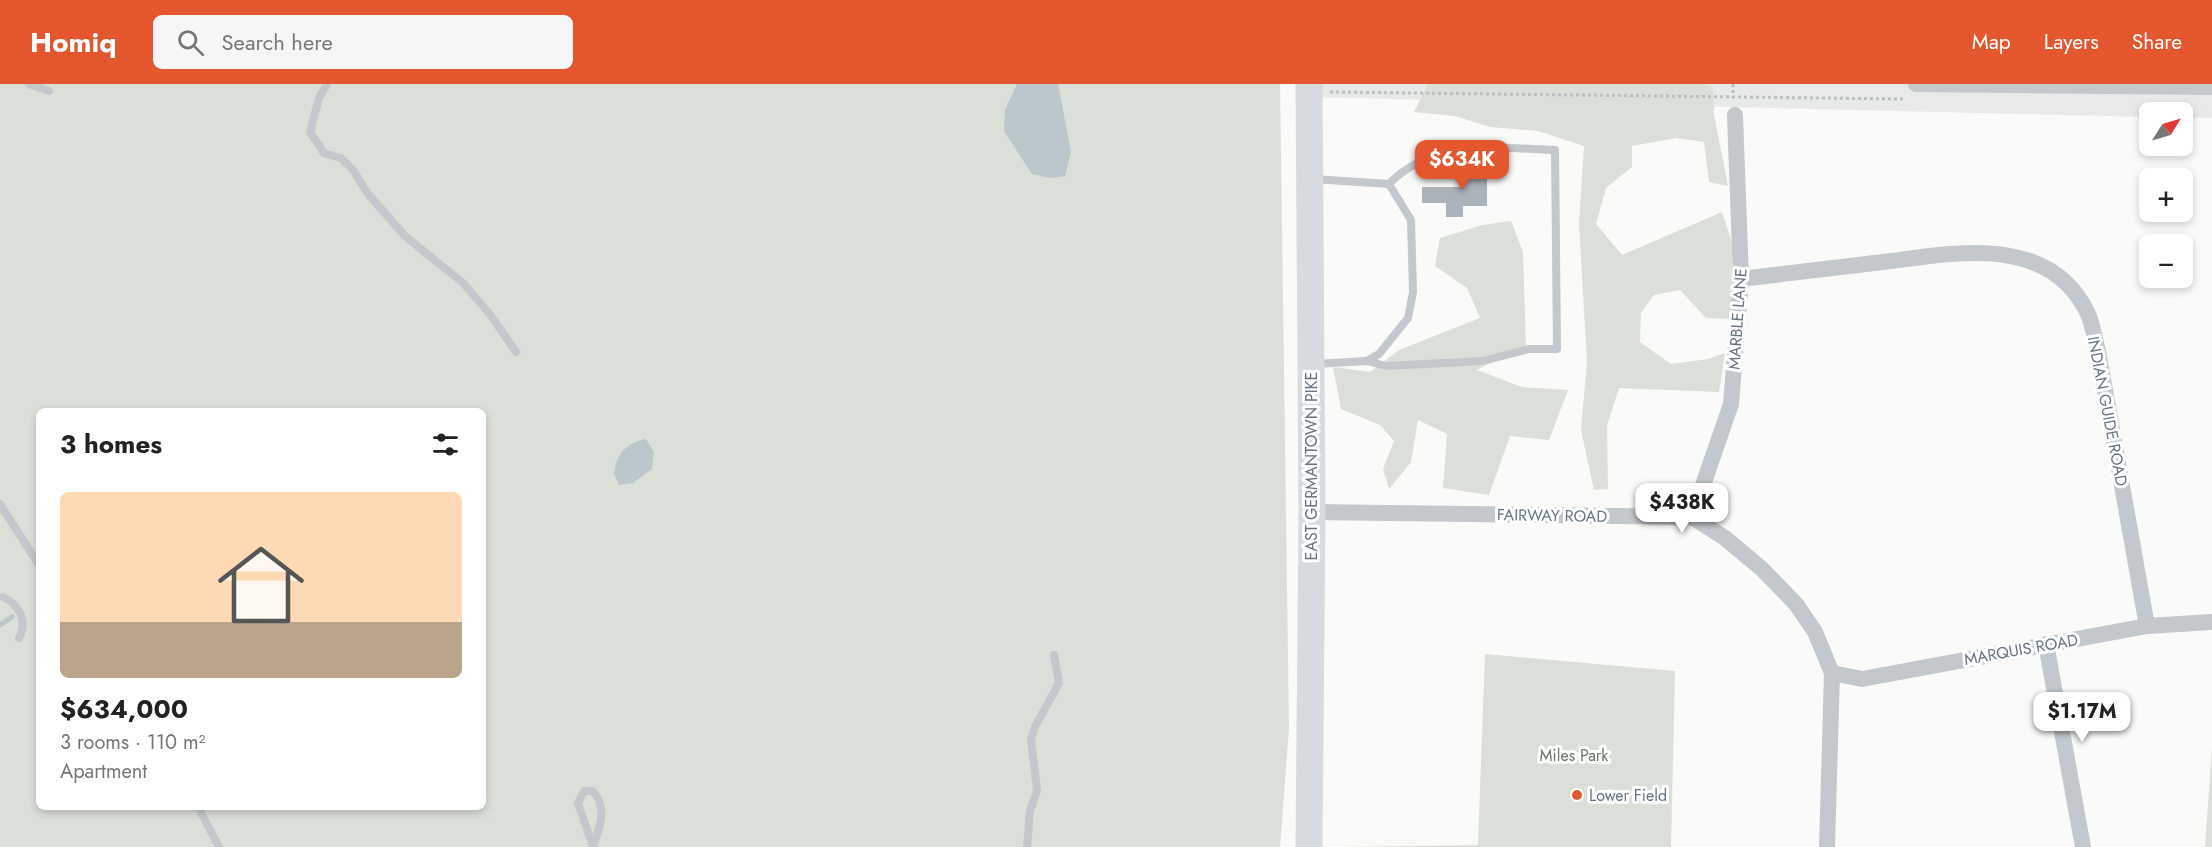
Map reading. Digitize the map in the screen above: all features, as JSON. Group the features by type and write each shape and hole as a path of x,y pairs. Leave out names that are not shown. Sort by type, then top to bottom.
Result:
{"main road":[{"name":"EAST GERMANTOWN PIKE","path":"1309,847 1312,512 1310,178 1320,88"}],"street":[{"path":"1916,84 2212,87"},
{"name":"MARBLE LANE","path":"1692,517 1731,404 1741,279 1735,115"},
{"name":"INDIAN GUIDE ROAD","path":"1741,279 1966,251 2022,258 2057,276 2071,289 2089,317 2098,351 2147,626"},
{"name":"FAIRWAY ROAD","path":"1312,512 1692,517"},
{"path":"1692,517 1725,538 1762,569 1796,604 1815,632 1832,673 1827,847"},
{"name":"MARQUIS ROAD","path":"1832,673 1862,679 2147,626 2212,621"},
{"path":"2046,644 2083,847"}],"lane":[{"path":"29,84 49,91"},
{"path":"327,84 319,98 310,132 319,146 324,153 341,158 353,170 368,194 405,236 463,283 516,352"},
{"path":"1310,178 1389,184 1403,170 1463,147 1555,150 1557,349 1529,349 1483,361 1386,366 1367,361 1311,364"},
{"path":"1367,361 1379,354 1408,318 1413,292 1412,220 1389,184"},
{"path":"0,504 36,560"},
{"path":"3,597 19,610 24,622 19,638"},
{"path":"1027,847 1030,810 1037,791 1031,739 1059,683 1054,655"},
{"path":"584,791 593,791 600,800 603,816 593,847 578,803 584,791"},
{"path":"200,810 219,847"}],"path":[{"path":"1320,88 1903,99"}],"shaded area":[{"path":"1017,84 1058,84 1071,152 1065,176 1050,178 1032,174 1004,131 1005,110"},
{"path":"1310,84 2212,84 2212,118 2193,117 2193,102 2139,102 2139,117 1310,97"},
{"path":"646,439 654,452 652,469 633,483 619,485 614,474 620,455 633,443"}],"green space":[{"path":"0,84 1280,84 1289,729 1280,847 0,847"},
{"path":"1428,84 1702,84 1713,87 1714,115 1728,186 1709,182 1704,142 1676,138 1632,146 1632,167 1606,188 1596,224 1622,255 1722,212 1732,243 1732,319 1706,318 1680,290 1654,295 1641,313 1640,342 1671,364 1708,359 1725,353 1719,392 1619,388 1607,426 1608,489 1594,490 1581,430 1587,362 1579,223 1584,146 1538,131 1490,127 1455,116 1414,112"},
{"path":"1511,221 1523,252 1526,351 1502,356 1477,370 1522,387 1568,390 1549,440 1510,436 1489,495 1443,488 1447,434 1418,420 1411,462 1389,489 1383,469 1394,441 1380,425 1341,409 1333,367 1370,372 1399,350 1480,318 1467,288 1435,266 1440,238 1482,225"},
{"name":"Miles Park","path":"1485,654 1675,671 1671,847 1341,847 1478,845"},
{"path":"2212,749 2212,847 2205,847"}],"building":[{"path":"1462,162 1487,162 1487,206 1463,206 1463,217 1446,217 1446,203 1422,203 1422,187 1463,187"}],"waterway":[{"path":"0,625 12,617"}],"place":[{"name":"Lower Field","path":"1577,795"}]}
